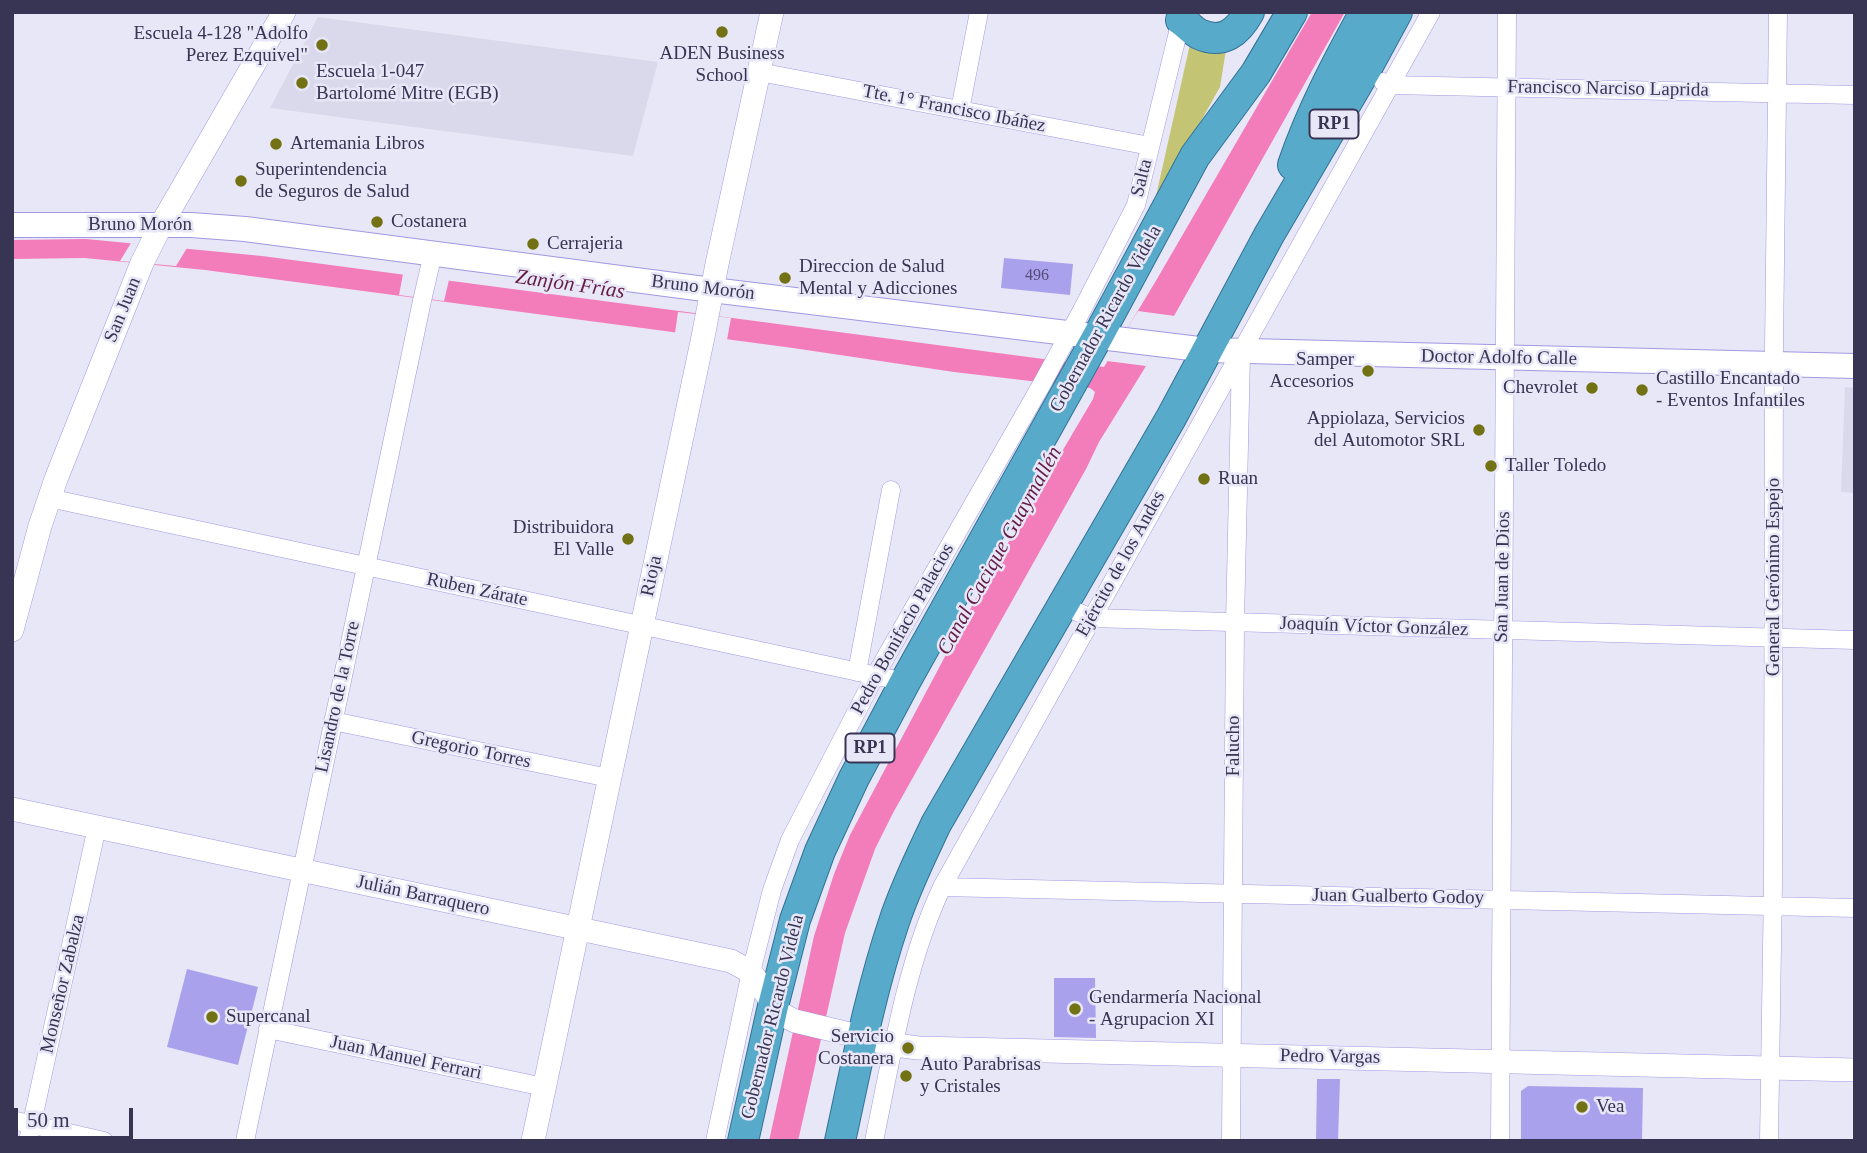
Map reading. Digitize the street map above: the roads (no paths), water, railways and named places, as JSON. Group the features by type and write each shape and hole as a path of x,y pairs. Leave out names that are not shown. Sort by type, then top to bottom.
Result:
{"highway":[{"path":"1182,16 1199,34 1226,37 1242,26 1250,12"},
{"name":"RP1","path":"1195,156 1221,96 1268,12"},
{"name":"Gobernador Ricardo Videla","path":"743,1141 800,1020 795,920 820,851 854,778 1062,373 1118,339 1195,156 1256,73 1292,12"},
{"name":"RP1","path":"1269,235 1301,142 1365,12"},
{"name":"RP1","path":"840,1141 876,980 894,920 936,824 1171,418 1269,235 1377,78 1397,12"}],"main road":[{"name":"Bruno Morón","path":"12,225 151,244 191,225 245,229 430,265 712,290 1118,339"},
{"name":"Doctor Adolfo Calle","path":"1118,339 1241,352 1855,366"}],"street":[{"name":"San Juan","path":"12,630 49,498 151,244 284,12"},
{"name":"Rioja","path":"533,1141 772,12"},
{"path":"960,110 979,12"},
{"name":"Ejército de los Andes","path":"874,1141 907,987 923,929 942,887 1241,352 1377,78 1431,12"},
{"name":"San Juan de Dios","path":"1500,1141 1507,12"},
{"name":"General Gerónimo Espejo","path":"1769,1141 1778,12"},
{"name":"Salta","path":"1118,339 1136,205 1182,16"},
{"name":"Tte. 1° Francisco Ibáñez","path":"759,72 1150,146"},
{"name":"Francisco Narciso Laprida","path":"1377,78 1506,87 1855,94"},
{"name":"Lisandro de la Torre","path":"244,1141 430,265"},
{"name":"Falucho","path":"1231,1141 1235,623 1241,352"},
{"name":"Pedro Bonifacio Palacios","path":"715,1141 751,972 772,890 790,840 866,674 1062,373"},
{"path":"866,674 891,491"},
{"name":"Ruben Zárate","path":"49,498 905,682"},
{"name":"Joaquín Víctor González","path":"1064,606 1091,618 1855,640"},
{"name":"Gregorio Torres","path":"333,721 609,778"},
{"name":"Julián Barraquero","path":"12,809 731,961 751,972"},
{"name":"Monseñor Zabalza","path":"30,1133 97,827"},
{"name":"Juan Gualberto Godoy","path":"942,887 1855,908"},
{"path":"751,972 771,1001 800,1020"},
{"name":"Pedro Vargas","path":"800,1020 895,1045 918,1048 1855,1070"},
{"name":"Juan Manuel Ferrari","path":"268,1029 544,1087"},
{"path":"12,1120 30,1133 104,1141"}],"place":[{"name":"ADEN Business School","path":"722,32"},
{"name":"Escuela 4-128 \"Adolfo Perez Ezquivel\"","path":"322,45"},
{"name":"Escuela 1-047 Bartolomé Mitre (EGB)","path":"302,83"},
{"name":"Artemania Libros","path":"276,144"},
{"name":"Superintendencia de Seguros de Salud","path":"241,181"},
{"name":"Costanera","path":"377,222"},
{"name":"Cerrajeria","path":"533,244"},
{"name":"Direccion de Salud Mental y Adicciones","path":"785,278"},
{"name":"Samper Accesorios","path":"1368,371"},
{"name":"Chevrolet","path":"1592,388"},
{"name":"Castillo Encantado - Eventos Infantiles","path":"1642,390"},
{"name":"Appiolaza, Servicios del Automotor SRL","path":"1479,430"},
{"name":"Taller Toledo","path":"1491,466"},
{"name":"Ruan","path":"1204,479"},
{"name":"Distribuidora El Valle","path":"628,539"},
{"name":"Gendarmería Nacional - Agrupacion XI","path":"1075,1009"},
{"name":"Supercanal","path":"212,1017"},
{"name":"Servicio Costanera","path":"908,1048"},
{"name":"Auto Parabrisas y Cristales","path":"906,1076"},
{"name":"Vea","path":"1582,1107"}],"water label":[{"name":"Zanjón Frías","path":"570,285"},
{"name":"Canal Cacique Guaymallén","path":"1000,551"}]}
